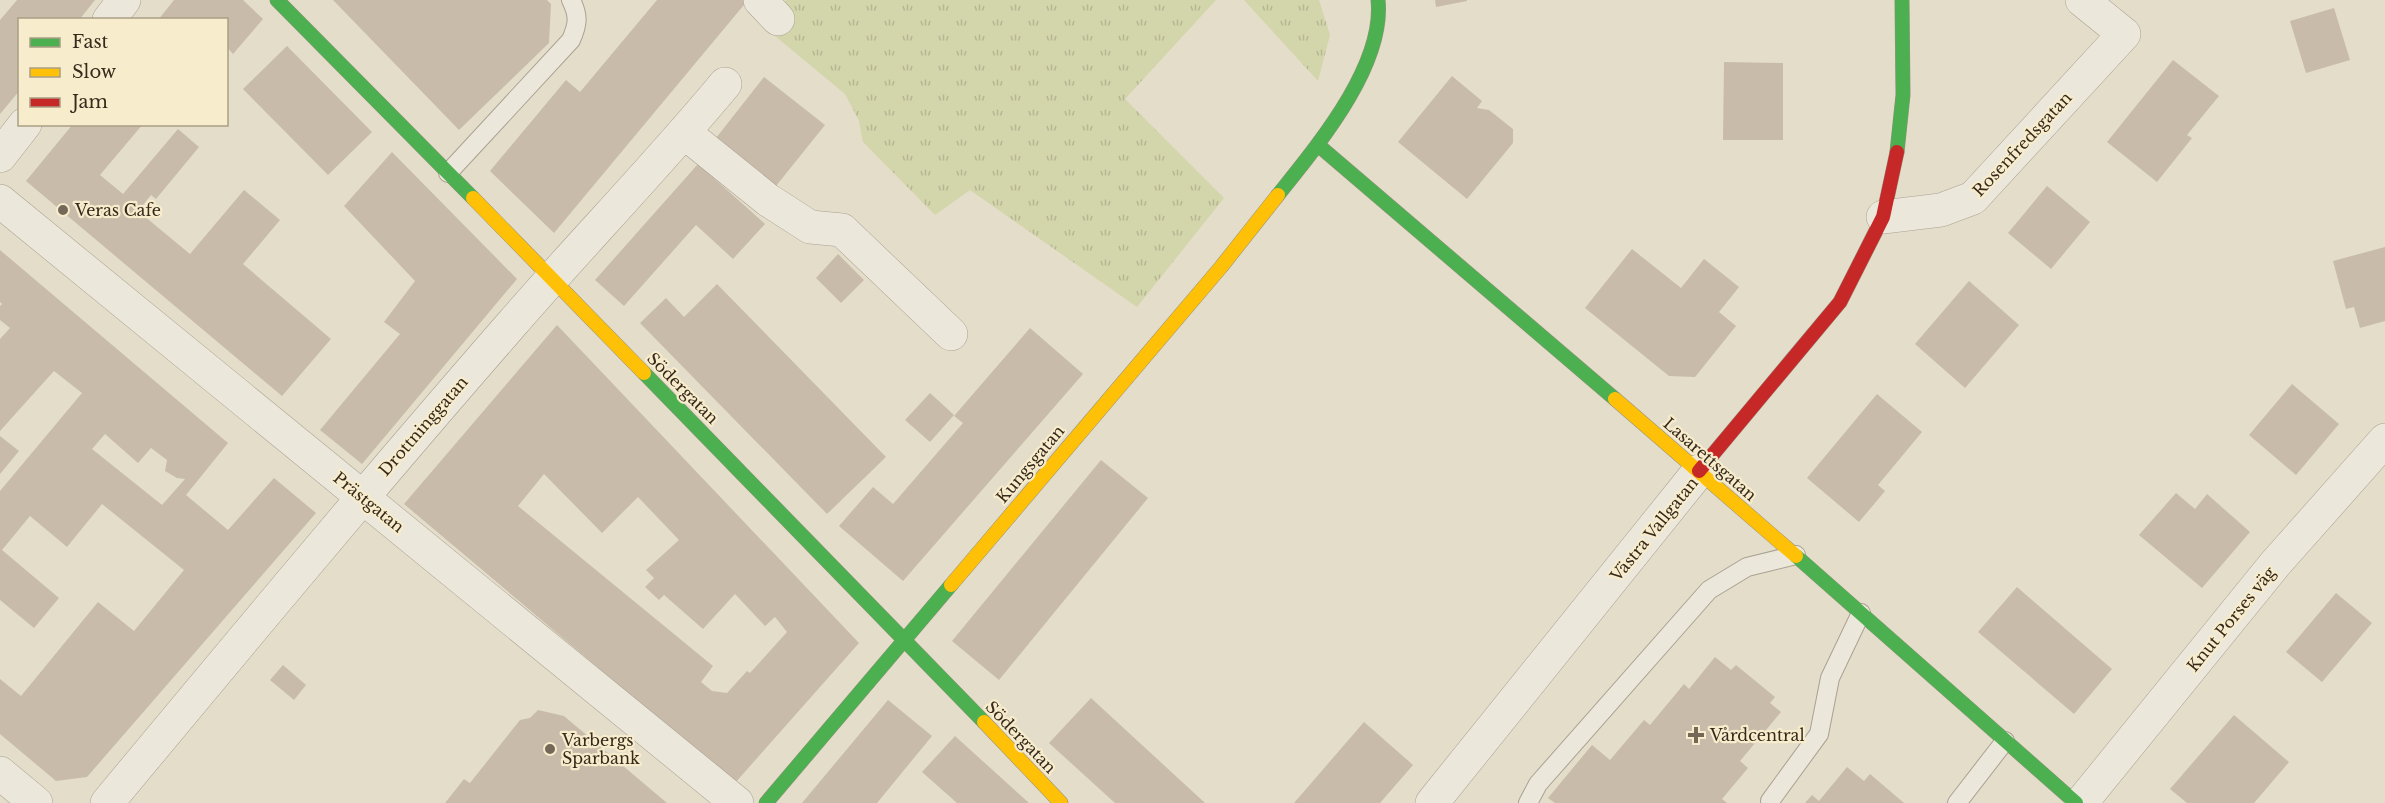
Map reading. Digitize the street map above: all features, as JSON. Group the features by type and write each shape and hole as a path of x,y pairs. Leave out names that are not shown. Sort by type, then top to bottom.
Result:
{"street":[{"path":"110,18 124,0"},
{"name":"Södergatan","path":"277,0 551,280 719,447 1061,803"},
{"name":"Kungsgatan","path":"766,803 1221,267 1318,145 1349,98 1374,46 1378,0"},
{"path":"1883,217 1897,150 1903,95 1902,0"},
{"name":"Rosenfredsgatan","path":"1883,217 1941,210 1973,198 2124,34 2082,0"},
{"name":"Drottninggatan","path":"106,803 361,496 551,280 685,133 725,84"},
{"path":"0,156 23,126"},
{"path":"685,133 768,200 810,227 842,230 951,334"},
{"name":"Lasarettsgatan","path":"1318,145 1699,471 2078,803"},
{"name":"Prästgatan","path":"0,201 737,803"},
{"name":"Västra Vallgatan","path":"1432,803 1699,471 1840,302 1883,217"},
{"name":"Knut Porses väg","path":"2078,803 2275,564 2385,440"},
{"path":"0,773 36,803"}],"lane":[{"path":"448,173 571,40 578,23 578,13 572,0"},
{"path":"1528,803 1538,784 1709,590 1747,567 1796,555"},
{"path":"1770,801 1819,734 1830,678 1861,614"},
{"path":"1957,803 2005,741"}],"green space":[{"path":"786,0 1216,0 1125,99 1224,198 1137,307 970,190 935,215 863,142 859,121 845,94 763,26"},
{"path":"1244,0 1319,0 1330,35 1318,81"}],"building":[{"path":"17,0 95,0 81,18 18,18 18,92 0,114 0,20"},
{"path":"174,0 243,0 263,19 233,54 228,48 228,18 160,18"},
{"path":"333,0 547,0 551,4 549,43 459,130"},
{"path":"657,0 748,0 554,233 490,171 566,80 580,92"},
{"path":"1435,0 1467,0 1467,1 1436,7"},
{"path":"2334,8 2350,60 2306,73 2290,21"},
{"path":"287,46 372,132 328,175 243,89"},
{"path":"2173,60 2219,96 2187,135 2192,138 2157,182 2107,142"},
{"path":"1724,62 1783,63 1783,140 1723,140"},
{"path":"1452,76 1482,101 1477,108 1489,110 1513,129 1513,143 1467,199 1398,142"},
{"path":"764,77 825,125 776,186 716,138"},
{"path":"71,126 141,126 100,175 123,194 178,129 199,147 156,199 151,195 138,211 190,254 244,190 280,220 243,264 331,339 282,396 26,181"},
{"path":"392,152 517,279 362,464 320,430 400,334 384,322 415,281 344,206"},
{"path":"698,164 765,224 733,259 696,225 624,306 595,280"},
{"path":"2047,186 2090,222 2051,269 2008,233"},
{"path":"2385,247 2385,321 2360,328 2354,307 2346,309 2333,261"},
{"path":"1632,249 1681,288 1704,259 1739,287 1719,312 1736,326 1695,377 1669,376 1585,308"},
{"path":"0,250 228,443 186,495 228,530 274,478 316,513 87,777 56,781 0,734 0,679 21,696 98,602 134,631 184,570 102,504 67,547 30,516 2,550 59,598 34,628 0,600 0,491 82,393 54,371 0,431 0,339 10,328 0,320 2,304 0,302","holes":["105,434 138,463 151,448 167,460 165,471 177,478 185,479 162,505 92,449"]},
{"path":"838,254 864,280 841,303 816,278"},
{"path":"1969,281 2019,325 1965,388 1915,344"},
{"path":"717,284 886,457 827,514 640,323 666,298 684,317"},
{"path":"557,325 859,643 735,783 404,504","holes":["544,474 602,533 638,497 679,540 646,570 654,578 645,587 659,600 664,595 703,629 735,594 765,626 775,617 787,632 750,673 747,671 727,693 712,691 701,682 713,666 518,506"]},
{"path":"1030,328 1083,374 903,581 839,526 873,487 893,504 963,423 954,416"},
{"path":"2292,384 2339,424 2296,475 2249,435"},
{"path":"930,393 954,415 930,442 905,420"},
{"path":"1877,394 1922,432 1878,485 1885,491 1859,522 1807,478"},
{"path":"0,436 19,451 0,474"},
{"path":"1101,460 1148,498 999,680 952,641"},
{"path":"2176,493 2195,509 2207,494 2250,532 2202,588 2139,535"},
{"path":"2017,587 2112,669 2074,714 1978,632"},
{"path":"2336,593 2372,623 2322,682 2286,652"},
{"name":"Vårdcentral","path":"1715,657 1731,670 1736,665 1775,697 1770,703 1781,712 1740,761 1748,768 1722,799 1727,803 1555,803 1548,798 1592,745 1610,760 1644,720 1650,725 1684,684 1689,689"},
{"path":"283,665 306,685 294,700 270,680"},
{"path":"1091,698 1205,803 1115,803 1049,743"},
{"path":"888,700 932,736 877,803 802,803"},
{"name":"Varbergs Sparbank","path":"538,710 564,716 667,803 445,803 464,779 470,783 520,720 530,718"},
{"path":"2234,715 2289,762 2254,803 2187,803 2170,789"},
{"path":"1364,722 1413,765 1380,803 1294,803"},
{"path":"955,736 1029,803 957,803 922,772"},
{"name":"Vårdcentral","path":"1847,767 1864,781 1870,774 1904,803 1805,803 1812,795 1819,801"}],"traffic: fast":[{"path":"277,0 473,198"},
{"path":"1278,195 1329,129 1360,78 1371,51 1377,25 1378,0"},
{"path":"1897,152 1903,95 1902,0"},
{"path":"1318,145 1615,399"},
{"path":"644,373 984,722"},
{"path":"1796,556 2076,803"},
{"path":"766,803 951,585"}],"traffic: slow":[{"path":"951,585 1221,267 1278,195"},
{"path":"473,198 644,373"},
{"path":"1615,399 1796,556"},
{"path":"984,722 1061,803"}],"traffic: jam":[{"path":"1699,471 1840,302 1883,217 1897,152"}],"place":[{"name":"Veras Cafe","path":"63,210"},
{"name":"Vårdcentral","path":"1696,735"},
{"name":"Varbergs Sparbank","path":"550,749"}]}
